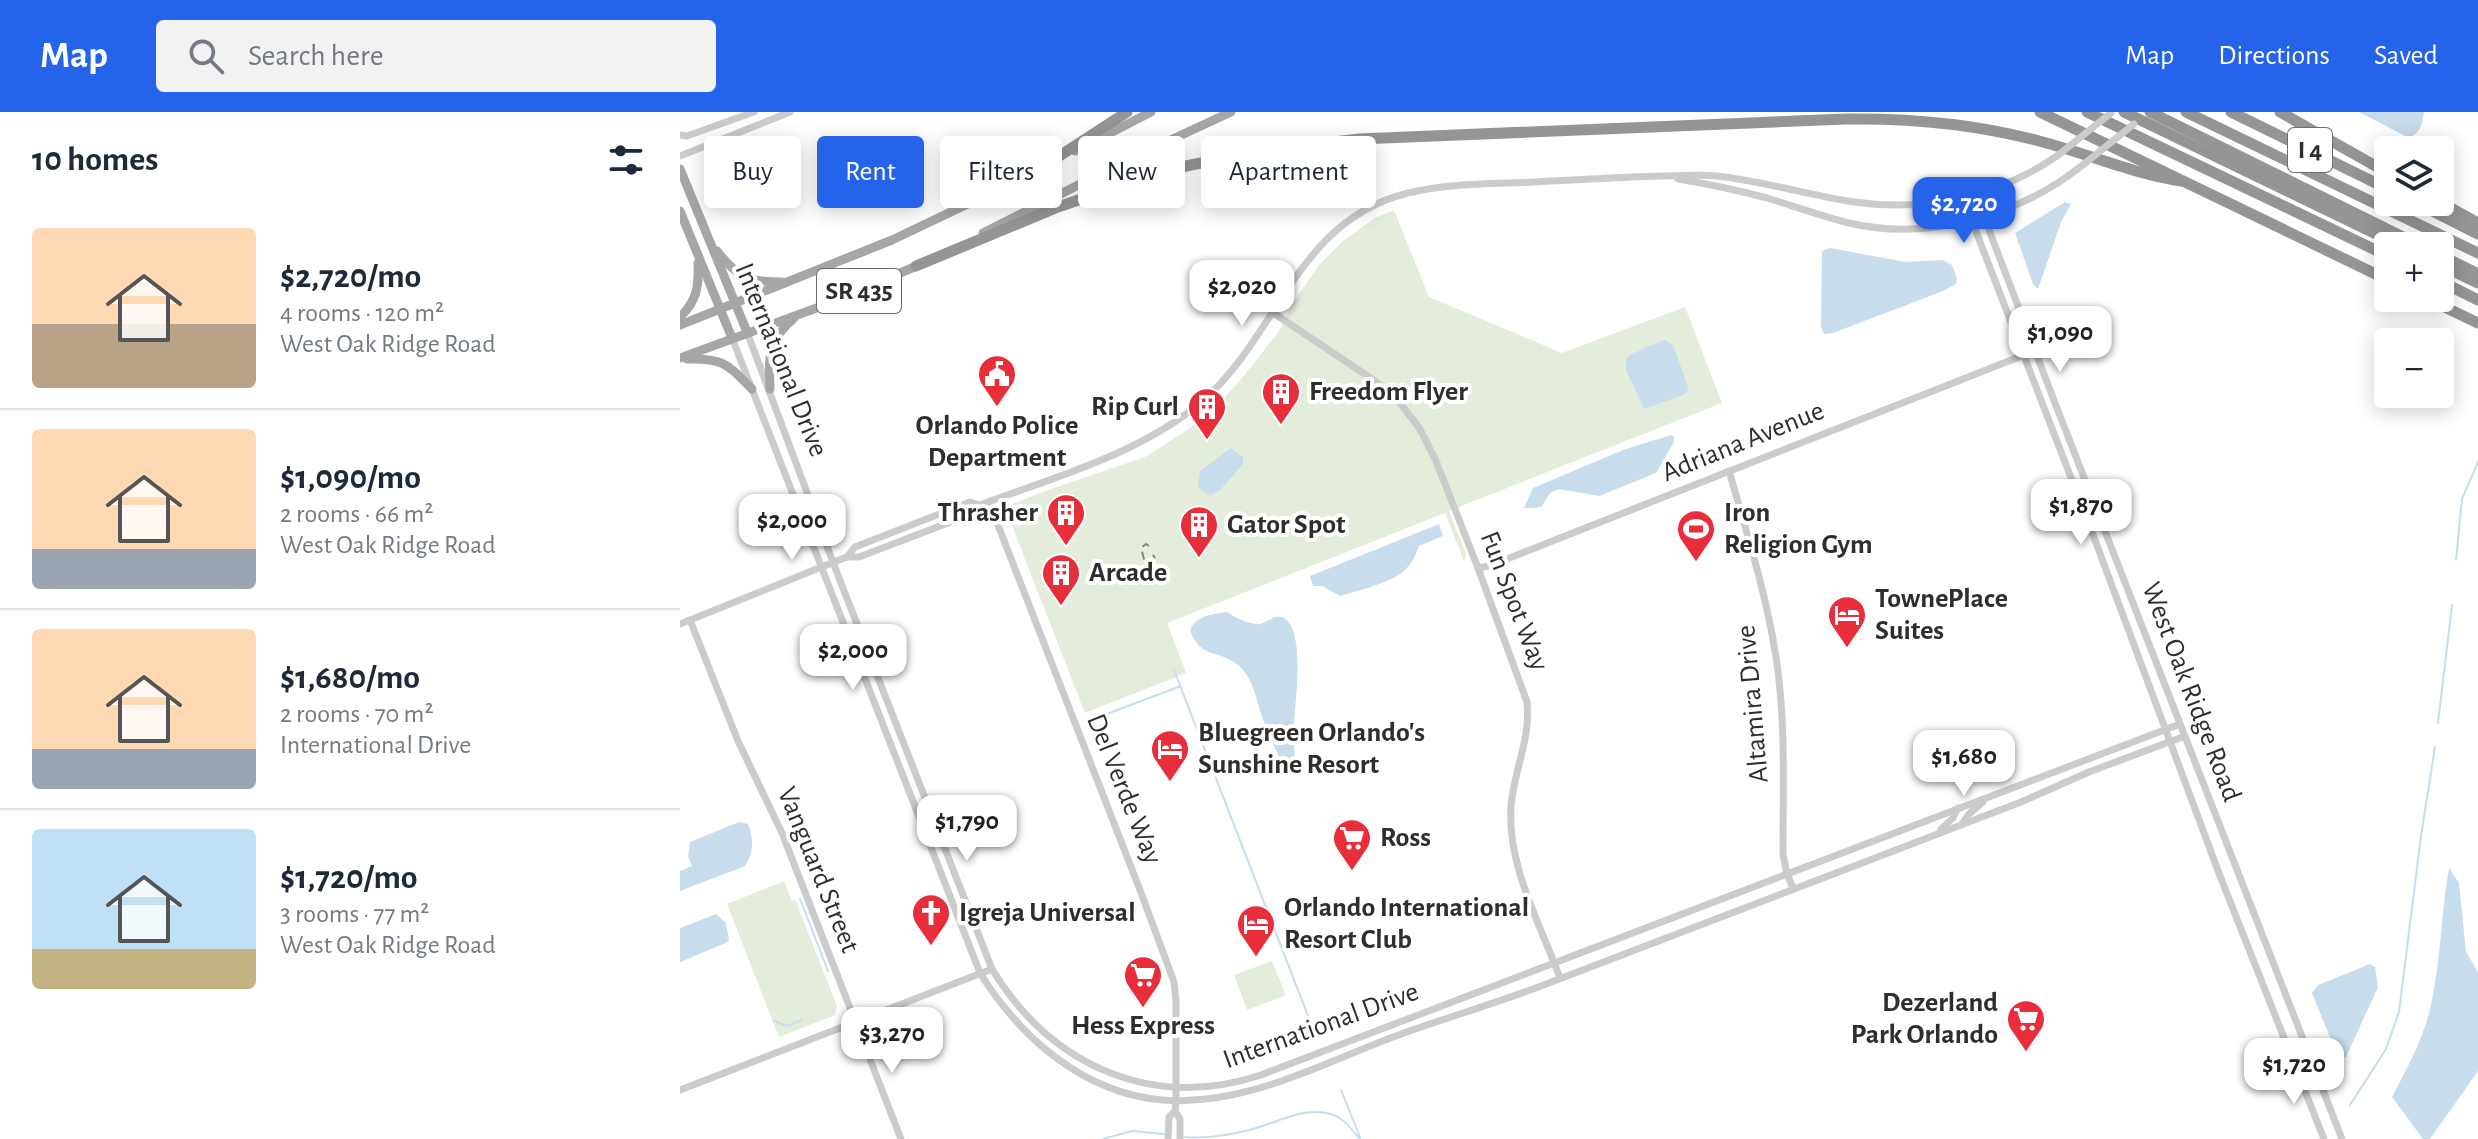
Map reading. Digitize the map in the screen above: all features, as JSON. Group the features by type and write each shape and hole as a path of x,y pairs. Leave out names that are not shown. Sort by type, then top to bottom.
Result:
{"highway":[{"path":"1062,154 1127,112"},
{"path":"2040,112 2374,273"},
{"path":"2087,112 2374,249"},
{"path":"2124,112 2143,117 2391,232"},
{"path":"2186,112 2478,253"},
{"name":"I 4","path":"2231,112 2374,182"},
{"path":"2280,112 2374,165"},
{"path":"2143,117 2374,232"},
{"path":"916,266 1058,207 1147,177 1265,150 1359,139 1845,119 1899,120 1943,123 2012,134 2156,177 2181,181"},
{"path":"2454,210 2478,223"},
{"path":"2443,216 2478,234"},
{"path":"2454,262 2478,274"},
{"path":"2454,272 2478,283"},
{"path":"2454,288 2478,300"},
{"path":"2454,311 2478,323"}],"main road":[{"name":"SR 435","path":"1062,158 1151,112"},
{"name":"SR 435","path":"680,359 916,266 1231,112"},
{"name":"International Drive","path":"680,169 747,332"},
{"name":"SR 435","path":"680,325 790,282 959,208"},
{"name":"International Drive","path":"680,211 732,338"},
{"path":"710,242 728,264 748,280 790,282"},
{"path":"680,317 691,306 698,290 698,255"},
{"path":"770,389 769,357 773,342 800,313"},
{"path":"680,359 721,361 752,389"}],"street":[{"path":"680,135 687,136 754,112"},
{"path":"680,156 790,112"},
{"path":"680,624 847,557 855,547 924,519 970,502 980,505 989,502 1156,435 1201,403 1215,389 1238,362 1311,256 1334,231 1365,210 1397,196 1444,187 1694,175 1866,202 1913,205 1979,194 2016,181 2057,156 2112,113"},
{"path":"1660,176 1722,186 1851,224 1925,227 1984,216 2042,192 2084,164 2143,117"},
{"name":"West Oak Ridge Road","path":"1979,194 1984,216 2055,403 2342,1139"},
{"name":"West Oak Ridge Road","path":"1966,197 2169,742 2324,1139"},
{"name":"Fun Spot Way","path":"1272,312 1375,381 1410,414 1429,445 1527,702 1529,723 1513,791 1513,851 1560,978"},
{"name":"International Drive","path":"747,332 992,969 1023,1011 1061,1047 1114,1075 1176,1088 1214,1087 1261,1075 2180,724"},
{"name":"International Drive","path":"732,338 980,973 1011,1018 1043,1049 1084,1075 1116,1089 1176,1101 1215,1099 1258,1089 1560,978 2185,736"},
{"name":"Adriana Avenue","path":"1478,568 2024,355"},
{"name":"Altamira Drive","path":"1729,471 1758,571 1776,660 1782,727 1783,854 1793,888"},
{"name":"Del Verde Way","path":"989,502 1174,982 1175,1111"},
{"name":"Vanguard Street","path":"690,620 738,741 782,833 901,1139"},
{"path":"870,692 892,711"},
{"path":"1962,824 1976,807 1991,796"},
{"path":"1933,835 1953,818 1958,808"},
{"path":"933,854 953,870"},
{"path":"680,1090 992,969"},
{"path":"2286,1039 2310,1056"},
{"path":"1168,1139 1169,1117 1175,1111 1180,1119 1180,1139"}],"green space":[{"path":"1394,210 1429,297 1562,353 1685,307 1722,403 1449,511 1466,554 1464,561 1445,513 1167,623 1186,673 1085,713 1007,506 1145,457 1189,429 1215,408 1239,382 1279,331 1293,303 1319,265 1343,241 1375,218"},
{"path":"784,881 792,901 796,902 837,1006 835,1015 779,1037 727,904"},
{"path":"1272,961 1286,995 1247,1010 1234,975"}],"water":[{"path":"2359,112 2424,112 2420,128 2412,136 2405,136"},
{"path":"2065,202 2071,204 2061,222 2038,289 2033,284 2015,233"},
{"path":"1830,248 1906,262 1943,260 1952,265 1956,284 1824,334 1821,327 1822,251"},
{"path":"1665,340 1673,345 1689,390 1644,409 1626,370 1626,358"},
{"path":"1671,435 1674,442 1656,473 1599,496 1559,489 1550,493 1542,506 1524,508 1533,488 1623,450"},
{"path":"1231,448 1243,457 1243,464 1221,489 1210,496 1198,487 1200,471"},
{"path":"1439,524 1443,536 1419,546 1408,566 1393,578 1340,596 1322,586 1313,586 1310,576"},
{"path":"1226,612 1255,624 1280,617 1291,626 1298,672 1293,733 1295,758 1289,762 1282,762 1276,751 1243,670 1231,660 1199,646 1190,630 1200,619"},
{"path":"739,822 748,824 752,840 745,866 680,891 680,871 692,866 688,856 690,842"},
{"path":"2449,868 2459,883 2466,952 2478,972 2478,1071 2430,1139 2423,1139 2392,1097 2420,1040 2431,1005"},
{"path":"716,914 726,923 729,940 680,962 680,928"},
{"path":"2370,964 2375,967 2378,987 2346,1057 2340,1056 2312,993 2318,985"}],"waterway":[{"path":"2456,560 2462,499 2478,462"},
{"path":"2438,723 2452,605"},
{"path":"1174,670 1317,1039"},
{"path":"1096,718 1181,686"},
{"path":"2350,1105 2386,1049 2399,1012 2435,747"},
{"path":"800,899 828,971"},
{"path":"774,1021 787,1026 802,1020"},
{"path":"1341,1090 1360,1137"},
{"path":"1184,1137 1236,1133 1295,1115 1317,1112 1338,1117 1360,1139"},
{"path":"1103,1139 1132,1131 1164,1134"}],"railway":[{"path":"1149,546 1146,544 1141,548 1145,563 1150,566 1156,560 1153,555"}],"place":[{"name":"Orlando Police Department","path":"997,408"},
{"name":"Freedom Flyer","path":"1281,426"},
{"name":"Rip Curl","path":"1207,441"},
{"name":"Thrasher","path":"1066,547"},
{"name":"Gator Spot","path":"1199,559"},
{"name":"Iron Religion Gym","path":"1696,563"},
{"name":"Arcade","path":"1061,607"},
{"name":"TownePlace Suites","path":"1847,649"},
{"name":"Bluegreen Orlando's Sunshine Resort","path":"1170,783"},
{"name":"Ross","path":"1352,872"},
{"name":"Igreja Universal","path":"931,947"},
{"name":"Orlando International Resort Club","path":"1256,958"},
{"name":"Hess Express","path":"1143,1009"},
{"name":"Dezerland Park Orlando","path":"2026,1053"}]}
